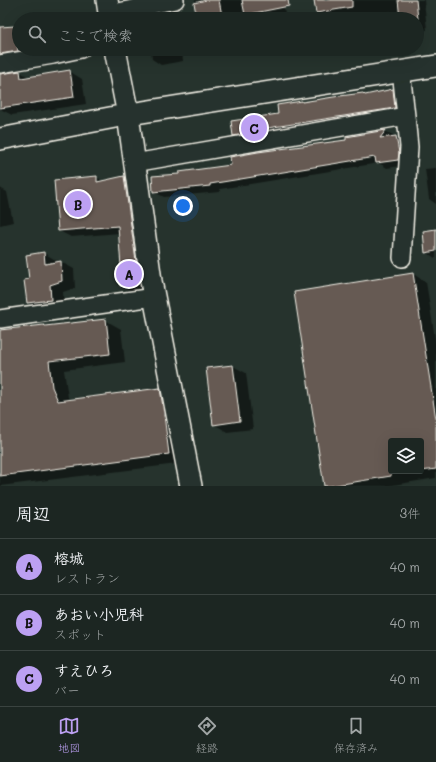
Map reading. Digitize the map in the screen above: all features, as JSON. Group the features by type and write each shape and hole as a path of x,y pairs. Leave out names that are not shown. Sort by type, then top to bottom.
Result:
{"street":[{"path":"108,11 175,0"},
{"path":"0,64 47,56"},
{"path":"116,56 128,115 154,297 191,486"},
{"path":"0,139 128,115 436,66"},
{"path":"401,72 409,147 402,258"},
{"path":"134,163 406,116"},
{"path":"0,318 154,297"}],"building":[{"path":"206,0 219,0 221,12 196,12 194,3"},
{"path":"242,0 288,0 289,6 260,12 244,12"},
{"path":"314,0 352,0 352,7 316,12"},
{"path":"398,0 416,0 417,12 399,12"},
{"path":"12,26 12,52 0,54 0,27"},
{"path":"70,70 74,97 0,108 0,74 20,71 21,78"},
{"path":"393,89 395,108 248,131 249,133 233,136 231,121 278,114 277,105 363,93 365,95"},
{"path":"386,130 380,138 396,136 399,153 398,160 376,163 375,157 210,184 210,186 153,192 152,176 179,174 179,172 231,165 230,157 346,140 346,137"},
{"path":"97,176 97,182 124,176 139,282 120,286 117,268 121,267 118,226 58,231 54,180"},
{"path":"436,229 436,251 425,253 423,231"},
{"path":"44,252 45,264 61,261 62,281 50,285 51,300 27,303 24,280 29,279 26,255"},
{"path":"413,273 436,419 436,469 424,471 424,438 388,438 388,474 391,474 391,476 324,486 294,292"},
{"path":"106,319 110,354 49,361 52,387 58,401 160,388 169,454 0,476 0,330"},
{"path":"233,365 240,421 213,425 206,368"}],"place":[{"name":"すえひろ","path":"254,128"},
{"name":"あおい小児科","path":"78,204"},
{"name":"榕城","path":"129,274"}]}
